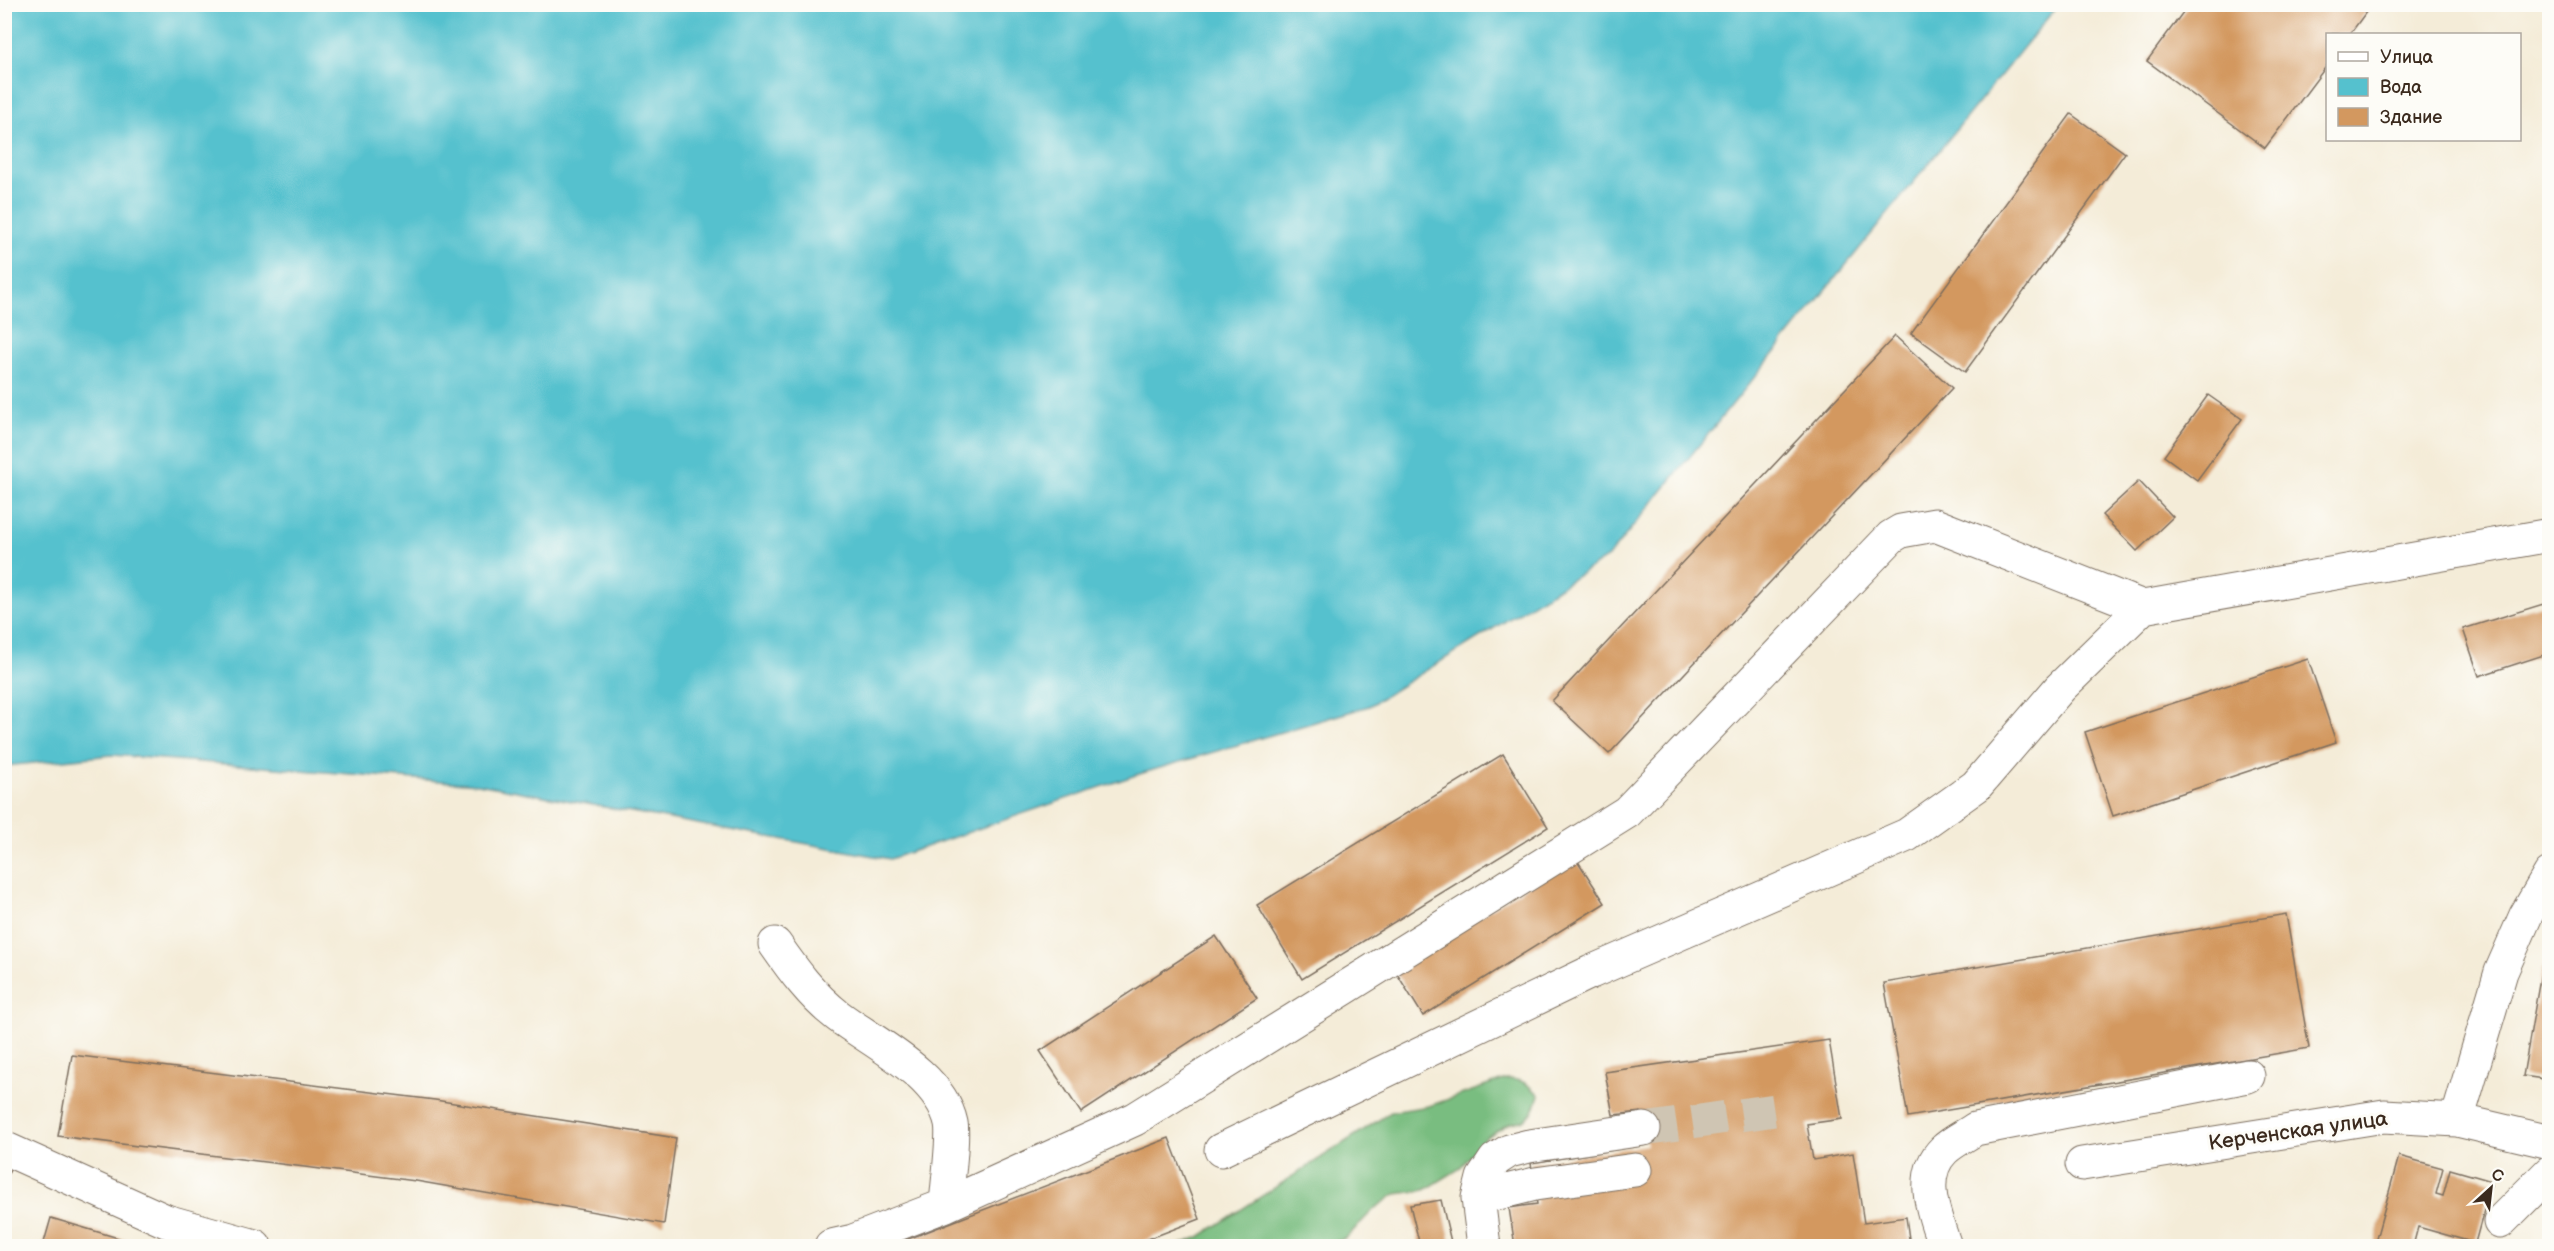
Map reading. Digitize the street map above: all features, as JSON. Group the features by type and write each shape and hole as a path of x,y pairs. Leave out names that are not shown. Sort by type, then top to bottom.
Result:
{"lane":[{"path":"831,1246 853,1241 946,1205 1135,1119 1627,812 1891,537 1902,531 1935,525 2143,607 2550,535"},
{"path":"1221,1150 1590,972 1906,835 1976,786 2060,688 2143,607"},
{"path":"2457,1120 2501,972 2538,917 2550,874"},
{"path":"775,944 803,983 837,1015 884,1046 934,1089 951,1124 946,1205"},
{"path":"1945,1246 1929,1200 1934,1164 1944,1150 1974,1130 2248,1076"},
{"name":"Керченская улица","path":"2082,1164 2384,1116 2457,1120 2550,1142"},
{"path":"1484,1246 1478,1198 1483,1178 1495,1160 1509,1151 1644,1129"},
{"path":"4,1148 166,1221 255,1246"},
{"path":"1478,1198 1535,1184 1635,1170"},
{"path":"2500,1222 2550,1172"}],"green space":[{"path":"1506,1079 1524,1082 1539,1095 1533,1112 1524,1120 1508,1124 1485,1138 1459,1169 1425,1190 1396,1194 1374,1209 1346,1238 1325,1246 1177,1246 1199,1237 1391,1112 1429,1106"}],"water":[{"path":"5,4 2058,5 1608,557 1369,706 1136,775 890,859 478,784 112,755 5,766"}],"building":[{"path":"2189,4 2372,4 2351,33 2326,33 2326,67 2265,148 2147,61"},
{"path":"2071,114 2125,153 1965,372 1911,333"},
{"path":"1895,336 1952,388 1609,754 1552,701"},
{"path":"2208,395 2242,419 2197,480 2164,456"},
{"path":"2139,481 2173,517 2137,551 2102,515"},
{"path":"2550,602 2550,653 2479,676 2463,629"},
{"path":"2308,659 2336,742 2113,816 2085,732"},
{"path":"1503,754 1548,827 1302,979 1257,905"},
{"path":"1575,857 1605,903 1423,1016 1394,969"},
{"path":"2286,914 2309,1048 1908,1117 1884,983"},
{"path":"1216,936 1257,998 1081,1113 1040,1051"},
{"path":"2542,967 2550,968 2550,1080 2523,1076"},
{"path":"1829,1040 1842,1119 1807,1124 1813,1160 1853,1153 1864,1223 1906,1217 1910,1246 1515,1246 1509,1208 1537,1204 1531,1163 1647,1145 1641,1112 1613,1115 1605,1072"},
{"path":"72,1055 435,1100 676,1138 664,1224 416,1181 58,1136"},
{"path":"1169,1138 1200,1219 1130,1246 906,1246 903,1241"},
{"path":"4,1153 16,1158 4,1182"},
{"path":"2399,1156 2443,1168 2436,1194 2443,1196 2450,1169 2492,1181 2475,1243 2418,1227 2413,1246 2374,1246"},
{"path":"1441,1200 1452,1246 1420,1246 1410,1205"},
{"path":"51,1218 145,1246 43,1246"}],"tunnel":[{"path":"1644,1129 1789,1108"}]}
